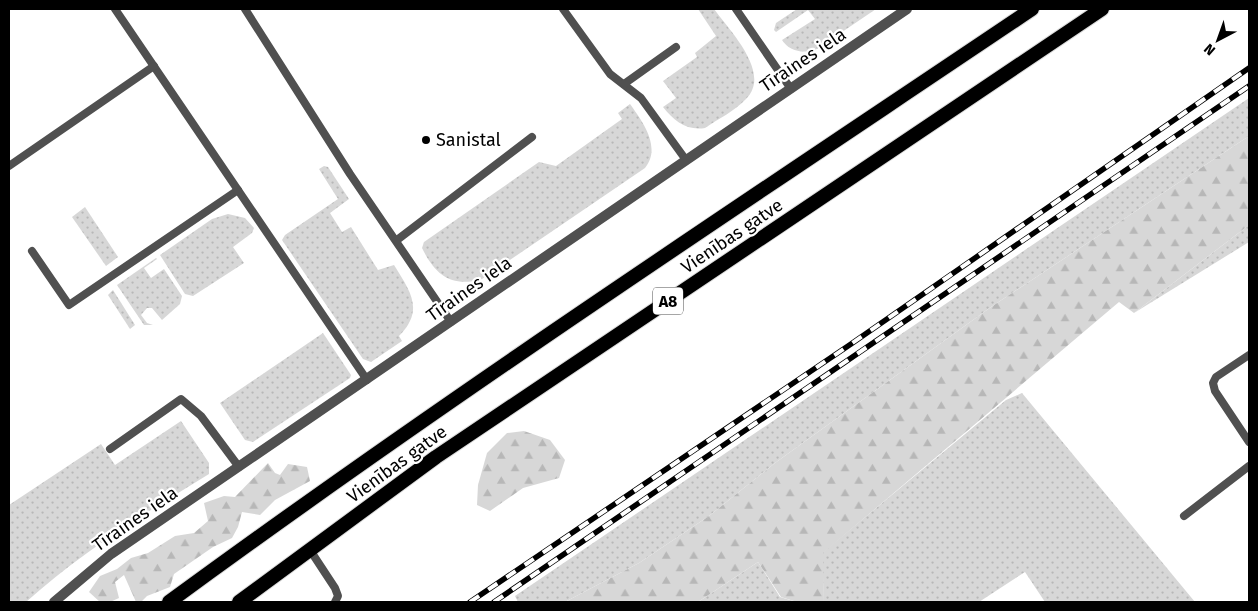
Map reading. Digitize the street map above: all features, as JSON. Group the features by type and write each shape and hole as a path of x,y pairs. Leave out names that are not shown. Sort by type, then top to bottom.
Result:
{"highway":[{"name":"Vienības gatve","path":"169,602 272,527 561,326 1032,9"},
{"name":"Vienības gatve","path":"239,602 436,457 1102,9"}],"street":[{"name":"Tīraines iela","path":"54,602 111,554 907,9"}],"lane":[{"path":"115,9 367,380"},
{"path":"245,9 350,174 397,240 450,322"},
{"path":"563,9 610,74 641,98 686,160"},
{"path":"736,9 790,89"},
{"path":"624,84 676,47"},
{"path":"9,166 154,66"},
{"path":"397,240 532,138"},
{"path":"32,251 69,305 238,190"},
{"path":"1249,355 1216,377 1213,384 1215,391 1249,442"},
{"path":"110,449 181,399 201,416 239,467"},
{"path":"1184,516 1249,466"},
{"path":"310,550 335,588 338,596 334,602"}],"green space":[{"path":"698,9 714,9 746,52 752,65 754,77 753,89 742,103 705,128 698,129 681,124 663,107 676,98 663,81 697,57 695,53 716,36"},
{"path":"797,9 876,9 817,49 802,52 789,47 782,40 815,19 808,10 776,32 774,30 776,23"},
{"path":"1249,98 1249,136 991,307 775,463 709,516 639,563 565,602 518,602 515,596"},
{"path":"630,104 645,126 651,143 652,152 645,168 482,279 462,282 453,280 446,277 433,266 422,248 424,242 539,162 556,166 622,119 618,113"},
{"path":"1249,136 1249,225 1134,313 1119,302 823,553 824,602 797,602 781,597 758,562 698,602 565,602 639,563 709,516 775,463 991,307"},
{"path":"324,166 328,167 349,199 330,213 342,232 351,227 378,270 394,265 405,283 412,300 411,318 407,327 399,336 402,341 371,362 363,359 282,240 285,235 338,199 319,169"},
{"path":"85,207 118,257 106,266 72,217"},
{"path":"228,214 245,218 254,228 252,233 233,247 244,263 193,296 185,294 160,255 212,219"},
{"path":"1249,225 1249,242 1134,313"},
{"path":"156,258 144,268 151,278 164,269 182,296 180,304 162,320 152,308 147,308 141,315 147,323 153,325 144,325 117,285"},
{"path":"113,290 135,325 130,329 108,295"},
{"path":"323,333 351,375 350,378 253,442 245,440 220,403"},
{"path":"1022,393 1195,602 1045,602 1025,572 979,602 824,602 822,553 1006,400"},
{"path":"181,421 209,463 209,474 138,518 69,566 26,602 9,602 9,505 101,444 115,465"},
{"path":"524,431 550,440 565,460 559,478 523,488 490,511 477,505 478,485 487,453 507,433"},
{"path":"268,463 275,473 280,475 288,464 307,467 310,481 275,500 260,515 242,512 238,527 232,538 213,547 174,574 170,587 147,596 141,602 136,602 124,575 115,582 119,598 110,602 100,602 89,592 100,576 117,569 131,558 148,553 175,536 194,533 208,521 204,503 224,496 235,497"},
{"path":"758,562 780,597 797,602 698,602"}],"railway":[{"path":"470,602 851,344 1249,68"},
{"path":"494,602 1249,86"}],"place":[{"name":"Sanistal","path":"426,140"}]}
